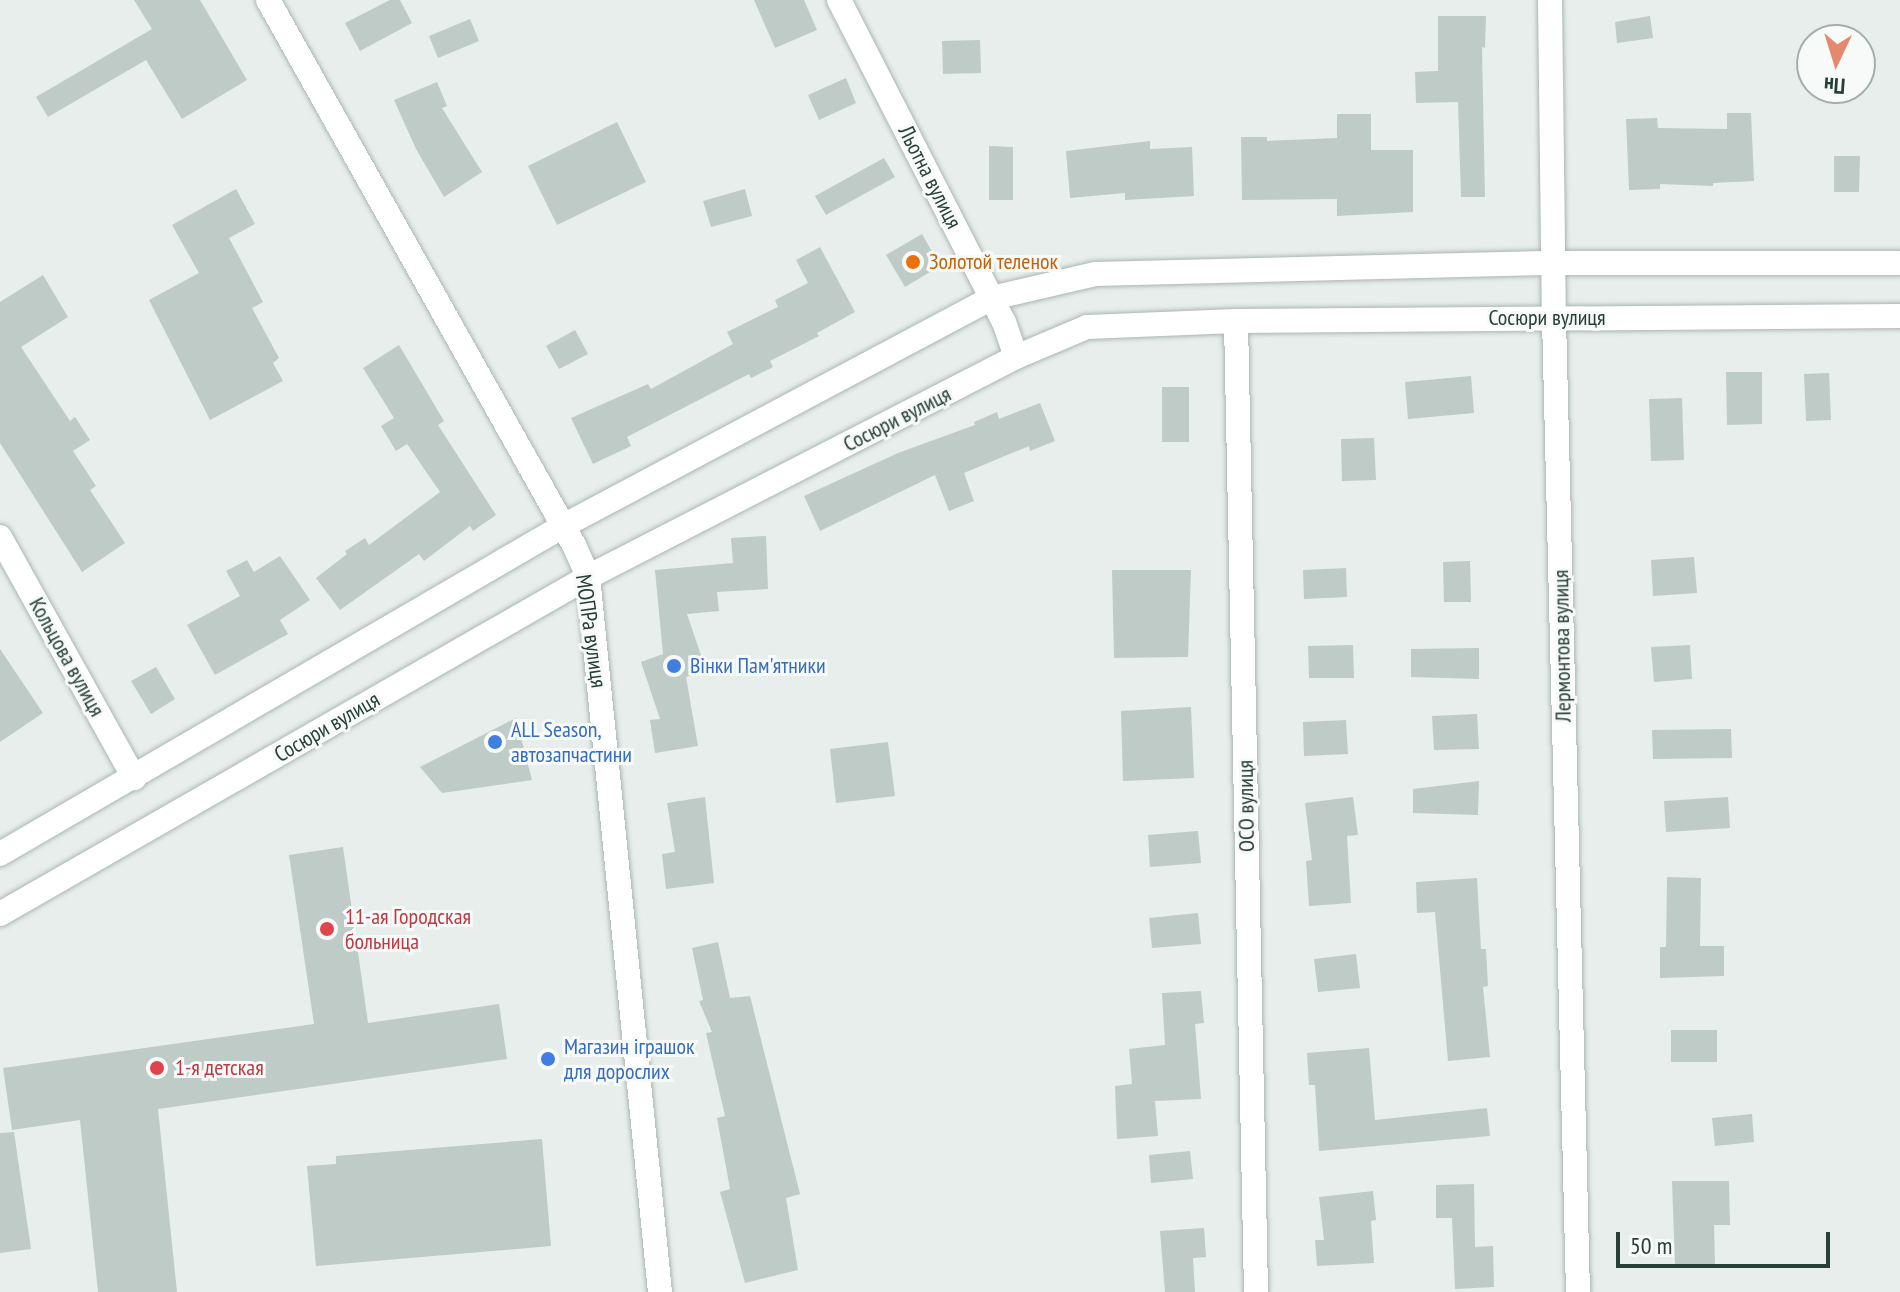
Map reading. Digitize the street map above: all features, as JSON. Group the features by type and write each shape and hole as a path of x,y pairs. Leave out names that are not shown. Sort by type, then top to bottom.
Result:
{"street":[{"name":"МОПРа вулиця","path":"268,0 569,536 588,577 660,1292"},
{"name":"Льотна вулиця","path":"839,0 992,298 1016,357"},
{"name":"Лермонтова вулиця","path":"1550,0 1554,318 1578,1292"},
{"path":"0,854 992,298 1095,274 1554,263 1900,263"},
{"name":"Сосюри вулиця","path":"0,914 588,577 1016,357 1087,327 1236,321 1900,316"},
{"name":"ОСО вулиця","path":"1236,321 1256,1292"},
{"name":"Кольцова вулиця","path":"0,537 134,778"}],"building":[{"path":"134,0 200,0 247,80 182,119 146,60 48,117 36,97 152,29"},
{"path":"390,0 400,0 412,23 360,51 345,23"},
{"path":"754,0 804,0 817,30 775,48"},
{"path":"1438,16 1486,16 1485,48 1482,47 1485,197 1461,197 1458,102 1416,103 1415,72 1438,71"},
{"path":"1650,16 1653,38 1617,43 1615,22"},
{"path":"470,19 479,41 438,58 429,36"},
{"path":"980,40 981,73 943,74 942,41"},
{"path":"846,78 856,103 819,120 808,95"},
{"path":"437,82 447,106 442,108 482,172 444,197 416,149 394,100"},
{"path":"1727,113 1751,113 1754,181 1713,183 1713,186 1660,184 1660,189 1629,190 1626,119 1657,118 1658,128 1727,129"},
{"path":"1337,114 1371,114 1371,150 1413,150 1413,212 1337,216 1337,199 1242,200 1241,137 1267,137 1267,141 1337,138"},
{"path":"617,122 646,182 557,225 528,166"},
{"path":"1150,141 1150,149 1192,147 1194,196 1125,200 1125,193 1070,198 1066,151"},
{"path":"989,146 1013,147 1013,200 989,200"},
{"path":"1834,156 1860,156 1859,192 1834,192"},
{"path":"884,158 895,177 826,215 815,196"},
{"path":"236,189 255,224 229,238 263,302 252,308 279,358 273,363 283,381 210,420 149,300 199,273 172,225"},
{"path":"745,189 752,216 711,227 703,201"},
{"path":"922,234 940,266 905,287 886,255"},
{"path":"820,247 855,312 817,333 819,336 770,361 773,367 751,378 749,374 627,437 631,446 593,464 571,418 648,384 651,389 733,344 727,332 778,307 775,300 808,283 796,260"},
{"path":"43,275 68,317 21,347 70,421 75,417 90,440 73,451 96,486 90,490 125,543 82,572 0,443 0,302"},
{"path":"575,330 588,354 559,369 546,346"},
{"path":"399,345 444,421 438,425 496,515 473,531 470,526 424,561 419,554 340,610 316,578 347,554 345,551 365,538 369,545 440,492 407,444 396,451 381,426 394,418 363,368"},
{"path":"1726,372 1762,372 1762,424 1727,425"},
{"path":"1829,373 1831,420 1806,421 1804,374"},
{"path":"1471,376 1474,413 1408,419 1405,382"},
{"path":"1162,387 1189,387 1189,442 1162,442"},
{"path":"1682,398 1684,460 1651,461 1649,399"},
{"path":"1040,403 1055,441 1030,451 1029,446 964,473 974,501 949,511 935,475 820,531 804,496 898,453 975,425 974,422 997,412 999,419"},
{"path":"1374,438 1376,480 1342,481 1341,439"},
{"path":"766,536 768,589 717,592 719,611 687,614 706,670 686,677 698,746 655,753 650,720 660,719 641,662 663,654 655,570 733,563 731,538"},
{"path":"280,556 310,600 280,620 288,634 215,675 187,625 240,596 226,571 247,560 254,572"},
{"path":"1694,557 1697,593 1653,596 1651,560"},
{"path":"1470,561 1471,602 1444,602 1443,562"},
{"path":"1346,568 1347,597 1304,599 1303,570"},
{"path":"1112,570 1191,570 1188,657 1114,658"},
{"path":"1353,645 1354,678 1309,678 1308,646"},
{"path":"1690,645 1692,679 1654,682 1651,647"},
{"path":"1479,648 1479,679 1411,677 1411,649"},
{"path":"0,649 43,713 0,742"},
{"path":"156,667 175,699 151,714 131,681"},
{"path":"1191,707 1194,778 1123,781 1121,711"},
{"path":"1477,714 1479,749 1434,750 1432,716"},
{"name":"ALL Season, автозапчастини","path":"516,718 532,780 442,793 420,767"},
{"path":"1346,720 1348,754 1304,756 1303,722"},
{"path":"1731,729 1732,758 1653,759 1652,730"},
{"path":"888,742 895,796 836,803 830,749"},
{"path":"1479,781 1478,815 1413,813 1413,789"},
{"path":"705,797 714,883 666,889 662,854 675,852 667,803"},
{"path":"1353,797 1358,835 1347,836 1351,903 1309,906 1306,861 1312,860 1305,803"},
{"path":"1728,797 1730,828 1666,832 1664,801"},
{"path":"1198,831 1201,863 1150,867 1148,835"},
{"name":"11-ая Городская больница","path":"343,847 368,1023 499,1004 507,1059 158,1109 177,1292 98,1292 80,1120 12,1130 3,1068 314,1024 289,855"},
{"path":"1667,877 1701,878 1700,946 1724,946 1724,976 1660,978 1660,947 1666,947"},
{"path":"1477,878 1481,949 1486,949 1488,986 1483,987 1490,1057 1448,1061 1435,912 1417,913 1416,882"},
{"path":"1198,913 1201,944 1152,948 1149,918"},
{"path":"718,942 730,998 750,996 800,1194 786,1198 798,1270 745,1283 720,1192 730,1189 717,1118 725,1116 706,1033 712,1032 699,1001 703,1000 692,948"},
{"path":"1356,954 1360,988 1318,992 1314,959"},
{"path":"1201,991 1204,1023 1195,1024 1201,1099 1155,1101 1158,1136 1117,1139 1115,1086 1132,1084 1129,1049 1165,1045 1162,993"},
{"path":"1671,1030 1717,1030 1717,1062 1671,1062"},
{"path":"1369,1048 1375,1120 1487,1108 1490,1136 1319,1151 1315,1085 1309,1085 1307,1053"},
{"path":"1752,1114 1754,1142 1715,1146 1712,1118"},
{"path":"14,1132 31,1249 0,1253 0,1133"},
{"path":"542,1139 551,1246 316,1266 307,1166 336,1164 336,1156"},
{"path":"1190,1151 1193,1179 1151,1183 1149,1155"},
{"path":"1672,1181 1729,1181 1730,1225 1714,1225 1715,1264 1675,1265"},
{"path":"1474,1184 1475,1247 1493,1246 1494,1287 1455,1289 1452,1218 1436,1218 1436,1185"},
{"path":"1373,1191 1376,1220 1371,1221 1374,1263 1317,1266 1315,1240 1324,1240 1319,1197"},
{"path":"1204,1228 1206,1257 1193,1258 1195,1292 1165,1292 1160,1231"}],"place":[{"name":"Золотой теленок","path":"913,262"},
{"name":"Вінки Пам'ятники","path":"674,666"},
{"name":"ALL Season, автозапчастини","path":"495,742"},
{"name":"11-ая Городская больница","path":"327,929"},
{"name":"Магазин іграшок для дорослих","path":"548,1059"},
{"name":"1-я детская","path":"157,1068"}]}
